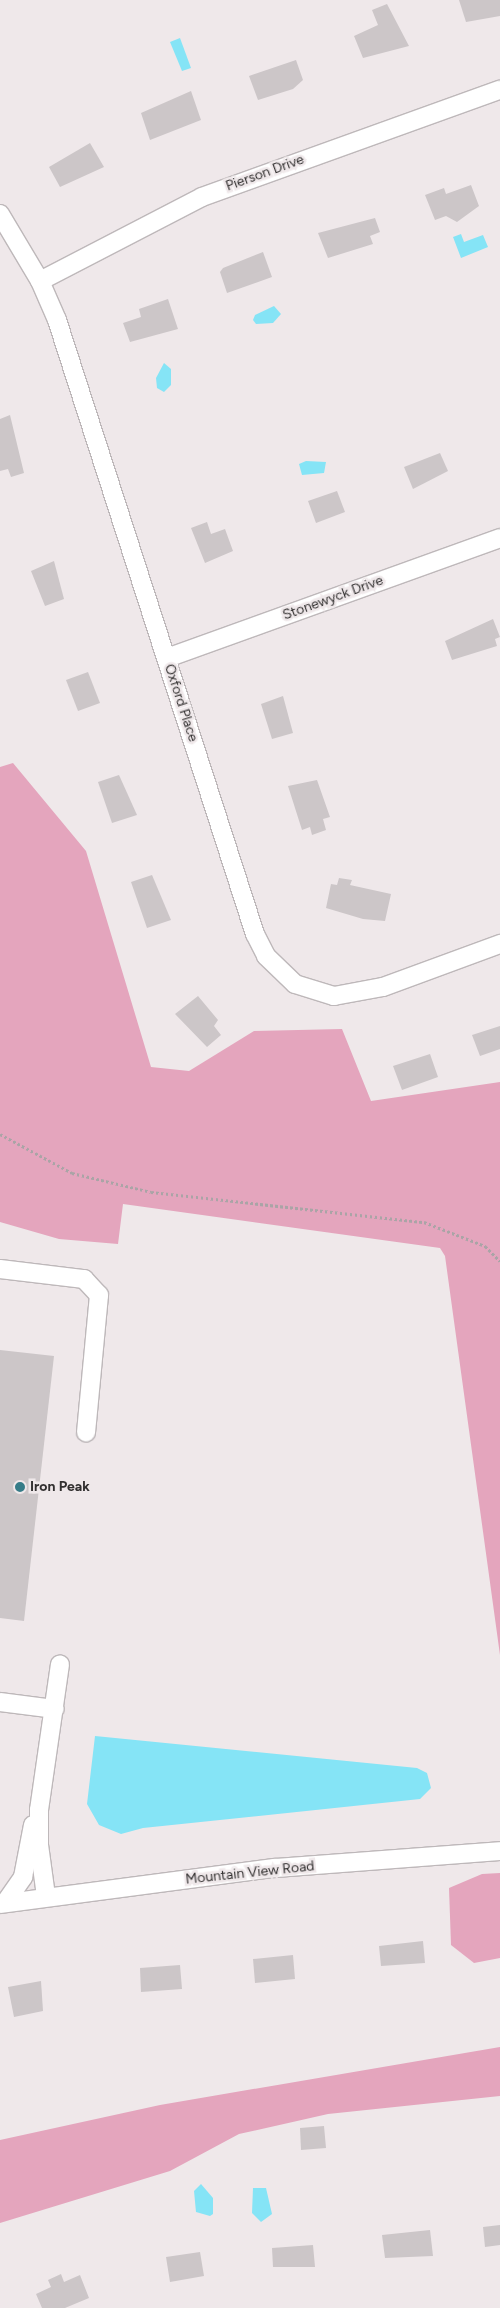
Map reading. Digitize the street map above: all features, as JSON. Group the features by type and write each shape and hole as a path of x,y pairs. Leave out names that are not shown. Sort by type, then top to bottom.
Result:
{"street":[{"name":"Pierson Drive","path":"40,281 202,197 500,90"},
{"name":"Oxford Place","path":"0,214 40,281 57,320 255,934 279,972 314,992 356,995 500,944"},
{"name":"Stonewyck Drive","path":"167,658 500,538"},
{"path":"0,1269 84,1278 99,1295 101,1310 86,1432"},
{"path":"46,1896 39,1845 39,1810 60,1665"},
{"path":"0,1702 55,1709"},
{"path":"3,1903 23,1877 28,1840 39,1810"},
{"name":"Mountain View Road","path":"3,1903 275,1868 500,1851"}],"path":[{"path":"0,1134 72,1173 151,1192 424,1222 485,1246 500,1261"}],"shaded area":[{"path":"13,763 86,851 151,1067 189,1071 254,1031 342,1029 371,1101 500,1082 500,1655 445,1256 440,1248 123,1204 118,1244 59,1239 0,1222 0,767"},
{"path":"500,1873 500,1958 474,1963 451,1945 449,1888 482,1874"},
{"path":"500,2047 500,2096 328,2114 239,2134 170,2171 0,2223 0,2140 160,2105"}],"water":[{"path":"180,38 191,68 182,71 170,42"},
{"path":"461,234 464,242 483,235 488,247 461,258 453,237"},
{"path":"274,306 281,314 273,323 256,324 253,320 255,315"},
{"path":"164,363 171,369 171,385 164,392 157,388 156,378"},
{"path":"306,461 326,462 324,473 302,475 299,464"},
{"path":"95,1736 417,1768 427,1773 431,1788 420,1799 143,1828 121,1834 99,1825 87,1804"},
{"path":"201,2184 213,2198 213,2214 210,2216 196,2212 194,2191"},
{"path":"253,2188 266,2188 272,2214 261,2222 252,2213"}],"building":[{"path":"459,0 500,0 500,16 466,22"},
{"path":"387,4 409,46 363,58 354,36 378,25 372,10"},
{"path":"296,60 303,80 293,89 258,100 249,76"},
{"path":"191,91 201,120 150,140 141,113"},
{"path":"90,143 104,167 60,187 49,167"},
{"path":"471,185 479,206 457,222 446,216 435,220 425,195 444,188 446,194"},
{"path":"375,218 380,232 370,236 373,244 328,258 318,233"},
{"path":"263,252 272,277 227,293 220,272 223,268"},
{"path":"168,299 178,329 130,342 123,323 141,317 139,309"},
{"path":"10,415 24,473 11,477 8,469 0,471 0,419"},
{"path":"440,453 448,471 413,489 404,467"},
{"path":"337,491 345,512 316,523 308,501"},
{"path":"207,522 211,534 225,529 233,551 205,563 191,528"},
{"path":"54,561 64,599 45,606 31,571"},
{"path":"493,619 500,637 495,639 497,646 452,660 445,641"},
{"path":"88,672 100,703 78,711 66,680"},
{"path":"283,696 293,733 272,739 261,704"},
{"path":"119,775 137,815 112,823 98,782"},
{"path":"317,780 330,817 323,819 326,830 312,835 310,827 302,830 288,786"},
{"path":"152,875 171,920 147,928 131,882"},
{"path":"339,878 352,880 350,885 391,894 385,921 363,919 326,908 331,884 337,885"},
{"path":"198,996 218,1020 214,1026 221,1035 207,1047 175,1014"},
{"path":"500,1026 500,1049 480,1056 472,1035"},
{"path":"430,1054 438,1077 402,1090 393,1066"},
{"name":"Iron Peak","path":"0,1350 54,1356 24,1621 0,1618"},
{"path":"423,1941 425,1963 381,1966 379,1946"},
{"path":"293,1955 295,1979 255,1983 253,1959"},
{"path":"180,1965 182,1989 141,1992 140,1968"},
{"path":"41,1981 43,2011 14,2017 8,1987"},
{"path":"324,2126 326,2148 301,2150 300,2128"},
{"path":"500,2225 500,2245 485,2247 483,2227"},
{"path":"430,2230 433,2256 385,2258 382,2235"},
{"path":"313,2245 315,2267 273,2267 272,2248"},
{"path":"200,2252 204,2276 170,2282 166,2257"},
{"path":"61,2274 64,2282 80,2275 89,2298 65,2308 42,2308 36,2294 51,2287 48,2280"}],"place":[{"name":"Iron Peak","path":"20,1487"}]}
